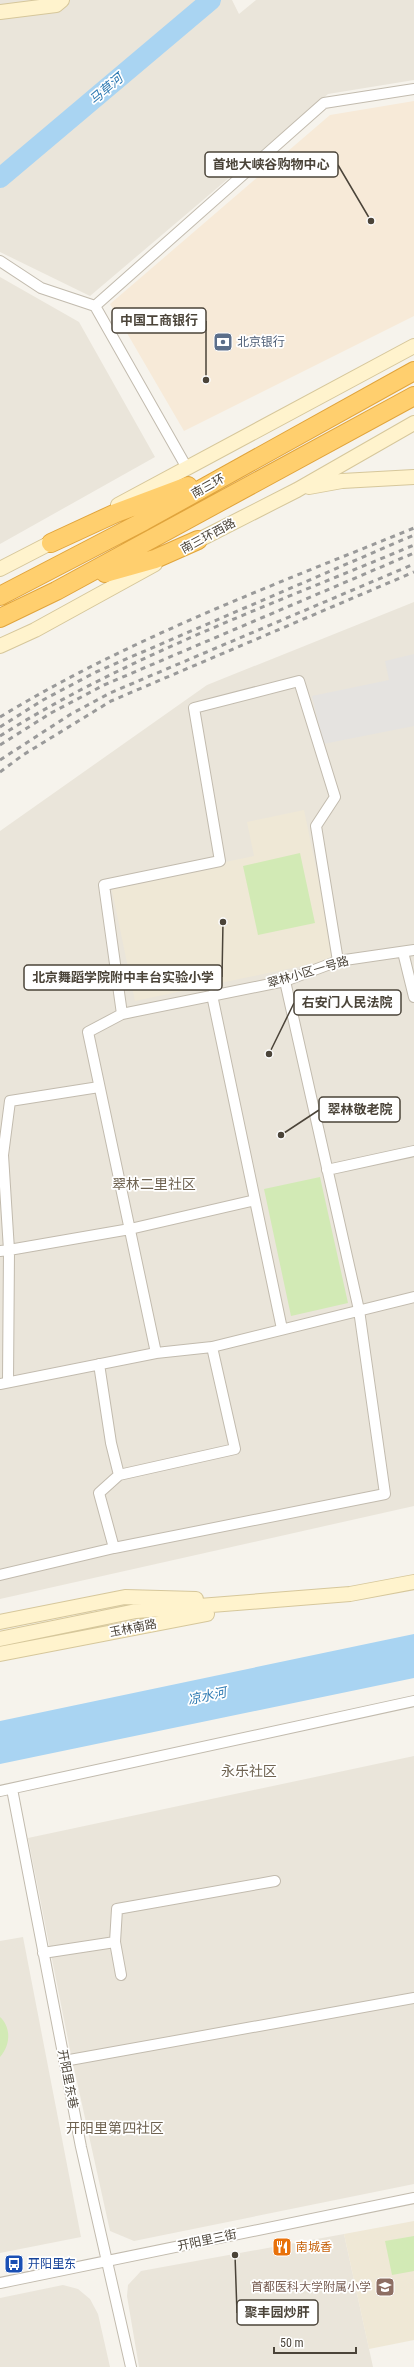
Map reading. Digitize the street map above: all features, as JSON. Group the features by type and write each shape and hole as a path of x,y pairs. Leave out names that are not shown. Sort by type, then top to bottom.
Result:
{"highway":[{"path":"369,396 414,362"},
{"name":"南三环","path":"0,596 137,525 414,371"},
{"name":"南三环","path":"0,618 56,591 414,396"},
{"path":"51,543 116,513 206,480 263,455"},
{"path":"56,591 110,571 155,559 198,540"}],"street":[{"path":"0,12 56,4 62,0"},
{"path":"95,306 324,103 414,89"},
{"path":"0,261 41,288 95,306 187,468"},
{"path":"0,569 51,543 414,346"},
{"name":"南三环西路","path":"0,646 35,630 198,540 297,490 414,423"},
{"path":"297,490 342,481 414,477"},
{"path":"122,1014 104,885 220,861 194,708 299,681 335,797 316,826 338,960"},
{"name":"翠林小区一号路","path":"99,1087 88,1032 122,1014 286,980 338,960 414,950"},
{"path":"403,952 414,997"},
{"path":"0,1575 114,1548 385,1494 359,1310 286,980"},
{"path":"212,995 282,1329"},
{"path":"156,1353 99,1087 10,1101 3,1155 5,1251 4,1383 156,1353 212,1347 414,1297"},
{"path":"328,1170 414,1150"},
{"path":"5,1251 130,1229 255,1200"},
{"path":"114,1548 99,1493 119,1475 235,1449 212,1347"},
{"path":"99,1364 111,1443 119,1475"},
{"name":"玉林南路","path":"0,1639 136,1611 266,1602 350,1594 414,1582"},
{"name":"玉林南路","path":"0,1622 125,1597 266,1602"},
{"name":"玉林南路","path":"0,1654 266,1602"},
{"path":"0,1791 414,1701"},
{"name":"开阳里东巷","path":"12,1789 81,2147 131,2367"},
{"path":"121,1974 115,1942 117,1909 275,1880"},
{"path":"43,1953 115,1942"},
{"path":"64,2061 414,1998"},
{"name":"开阳里三街","path":"0,2283 414,2198"}],"shaded area":[{"path":"0,0 232,0 239,14 256,0 414,0 414,80 328,94 90,296 0,252"},
{"path":"414,101 414,316 184,431 110,304 330,115"},
{"path":"0,277 79,322 155,457 0,544"},
{"path":"414,602 414,1506 0,1599 0,831 207,685"},
{"path":"414,654 414,726 323,744 312,696 389,680 385,661"},
{"path":"304,810 335,959 135,1001 111,886 254,856 247,822"},
{"path":"414,1756 414,2184 134,2241 110,2231 70,2050 28,1838"},
{"path":"23,1937 81,2237 0,2253 0,1941"},
{"name":"首都医科大学附属小学","path":"414,2221 414,2340 369,2349 344,2234"},
{"path":"344,2234 373,2367 139,2367 127,2296 128,2285 141,2271"},
{"path":"63,2285 78,2289 90,2299 98,2314 110,2367 0,2367 0,2298"}],"green space":[{"path":"300,853 315,923 258,935 243,866"},
{"path":"320,1177 348,1303 291,1316 264,1189"},
{"path":"0,2017 4,2021 8,2032 8,2042 0,2057"},
{"path":"414,2236 414,2271 392,2275 385,2241"}],"water":[{"name":"凉水河","path":"414,1634 414,1678 0,1764 0,1721"}],"waterway":[{"name":"马草河","path":"0,178 211,0"}],"railway":[{"path":"0,717 100,662 203,614 414,528"},
{"path":"0,727 43,700 96,672 414,535"},
{"path":"0,736 49,707 150,656 203,632 414,545"},
{"path":"0,745 51,713 104,685 414,553"},
{"path":"0,760 71,714 110,693 414,564"},
{"path":"0,772 23,755 111,701 414,572"}],"place":[{"name":"首地大峡谷购物中心","path":"371,221"},
{"name":"北京银行","path":"223,342"},
{"name":"中国工商银行","path":"206,380"},
{"name":"北京舞蹈学院附中丰台实验小学","path":"223,922"},
{"name":"右安门人民法院","path":"269,1054"},
{"name":"翠林敬老院","path":"281,1135"},
{"name":"南城香","path":"282,2247"},
{"name":"聚丰园炒肝","path":"235,2255"},
{"name":"开阳里东","path":"14,2264"},
{"name":"首都医科大学附属小学","path":"385,2287"}],"district":[{"name":"翠林二里社区","path":"154,1184"},
{"name":"永乐社区","path":"249,1771"},
{"name":"开阳里第四社区","path":"115,2128"}]}
